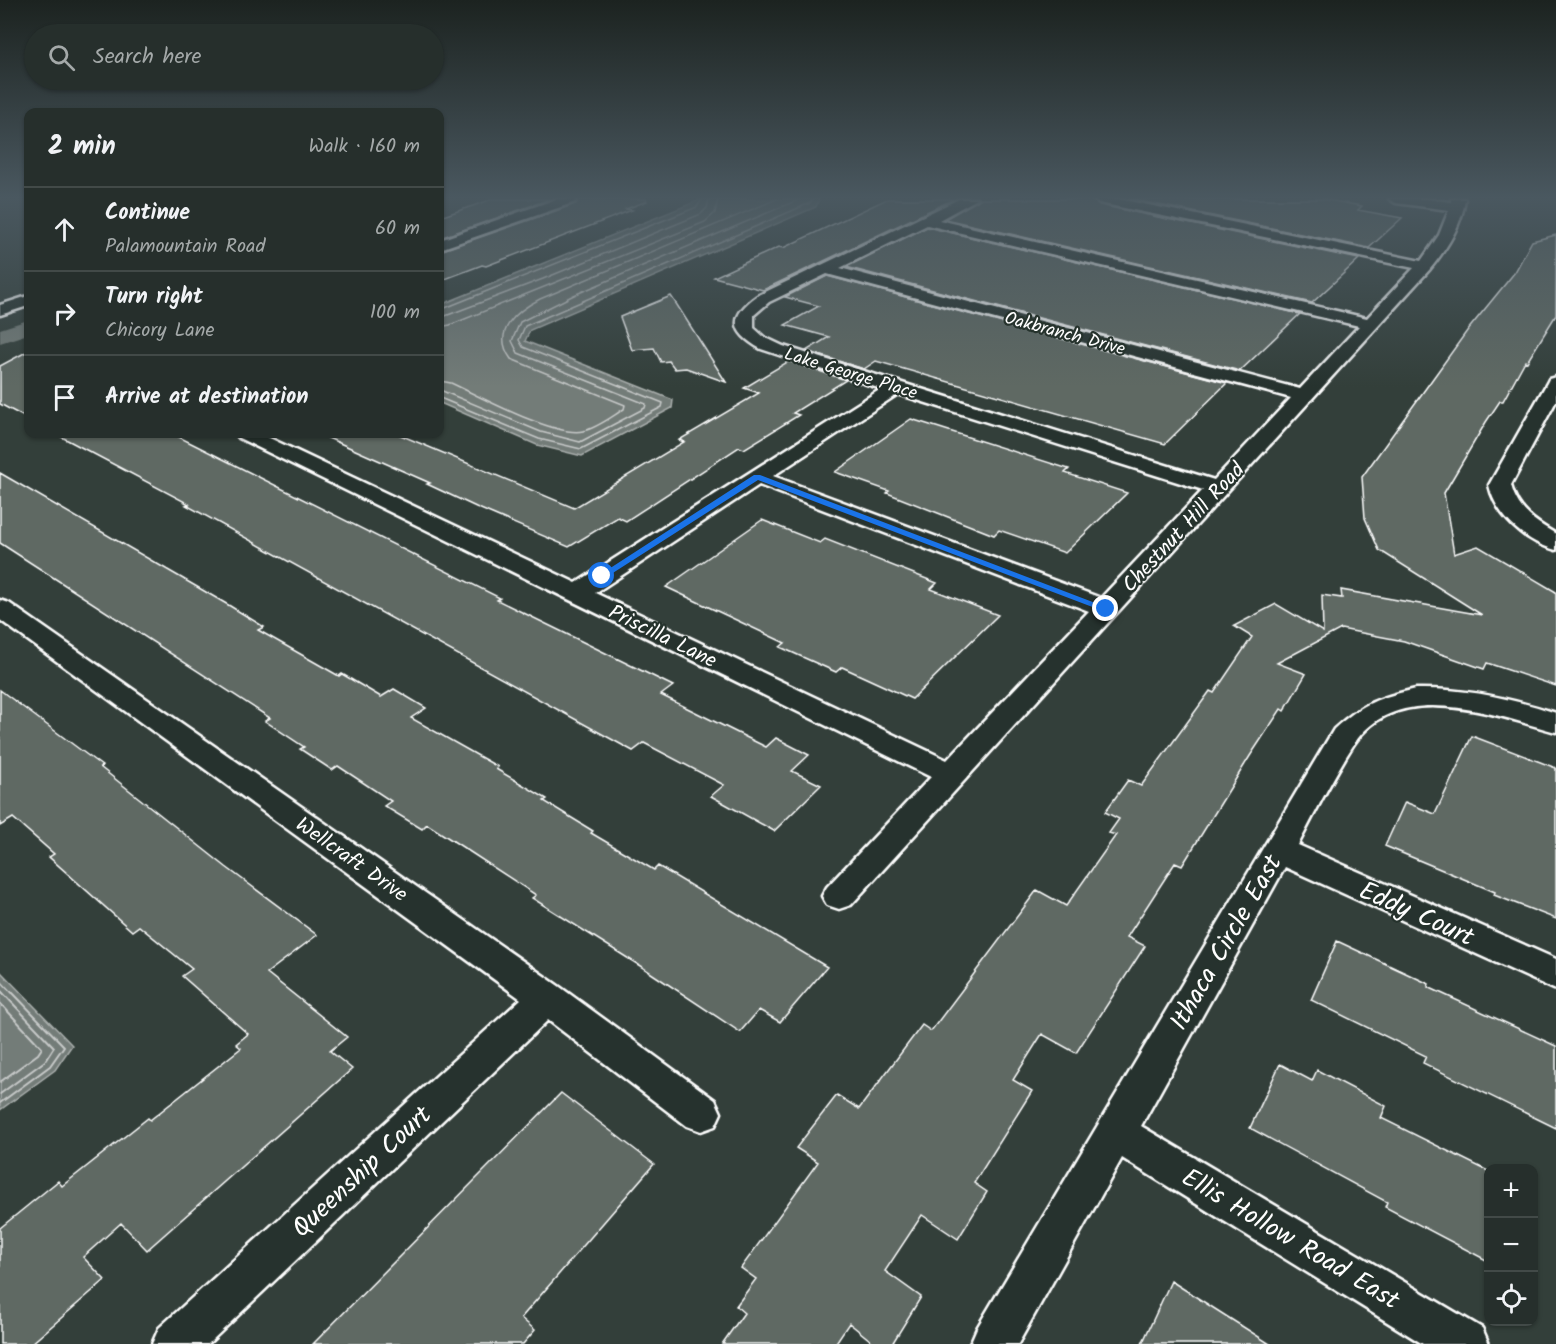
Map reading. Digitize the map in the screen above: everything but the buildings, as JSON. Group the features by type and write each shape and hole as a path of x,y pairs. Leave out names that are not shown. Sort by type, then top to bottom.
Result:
{"street":[{"name":"Lake George Place","path":"841,262 755,304 745,316 745,328 756,340 777,350 1218,488"},
{"path":"1102,262 1371,324"},
{"path":"1404,262 1425,266"},
{"name":"Chestnut Hill Road","path":"839,896 1428,262"},
{"name":"Oakbranch Drive","path":"826,269 1304,396"},
{"path":"0,310 24,302"},
{"path":"1556,383 1500,485 1501,495 1516,516 1528,527 1556,543"},
{"path":"576,594 896,387"},
{"name":"Priscilla Lane","path":"254,438 952,775"},
{"path":"757,477 1106,609"},
{"name":"Wellcraft Drive","path":"0,608 547,998 701,1113"},
{"name":"Ithaca Circle East","path":"993,1344 1344,736 1354,723 1369,713 1408,700 1458,699 1514,708 1556,723"},
{"name":"Eddy Court","path":"1279,850 1556,975"},
{"name":"Queenship Court","path":"175,1344 547,998"},
{"name":"Ellis Hollow Road East","path":"1115,1132 1466,1344"}],"water":[{"path":"547,262 689,262 530,330 525,341 673,400 672,408 582,456 537,445 444,405 444,303"},
{"path":"0,971 72,1045 55,1070 0,1110"}],"waterway":[{"path":"0,336 24,328"}],"route":[{"path":"602,576 757,477 1106,609"}]}
